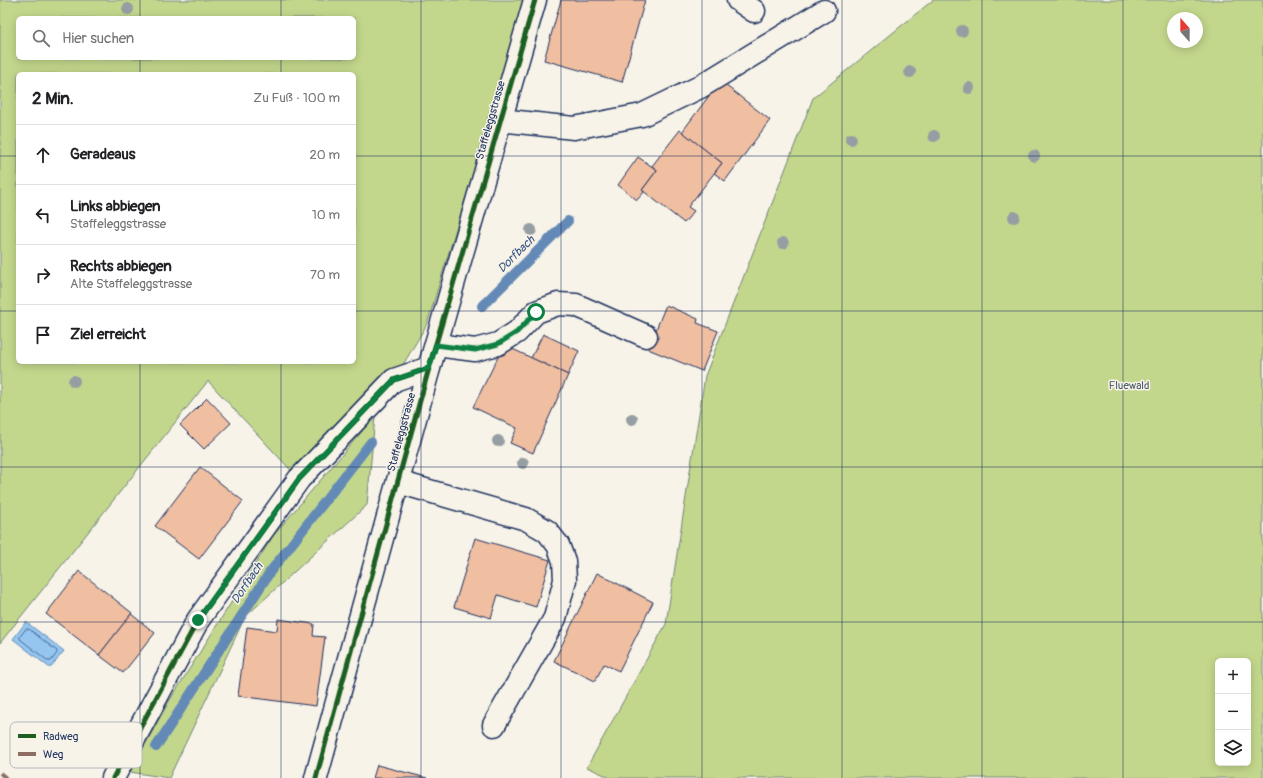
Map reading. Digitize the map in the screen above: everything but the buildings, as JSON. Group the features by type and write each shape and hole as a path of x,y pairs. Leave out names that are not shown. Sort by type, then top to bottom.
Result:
{"street":[{"name":"Staffeleggstrasse","path":"316,778 429,368 535,0"},
{"path":"500,120 574,128 642,115 700,88 824,11"},
{"path":"436,345 475,350 498,344 517,332 536,312 558,304 576,305 646,336"},
{"path":"142,723 198,620 299,479 394,380 429,368"},
{"path":"398,482 526,519 547,531 558,545 564,560 565,580 555,618 494,725"},
{"path":"112,778 117,768"}],"green space":[{"path":"0,0 526,0 427,324 394,380 299,479 208,381 0,643"},
{"name":"Fluewald","path":"933,0 1263,0 1263,778 611,778 587,767 666,624 705,376 813,98"},
{"path":"375,416 367,505 245,617 169,778 130,772 132,768 142,768 142,750 168,703 273,536"}],"water":[{"path":"26,622 64,651 50,668 13,639"}],"waterway":[{"name":"Dorfbach","path":"482,306 568,221"},
{"name":"Dorfbach","path":"156,747 270,572 371,442"}],"marked path":[{"path":"0,773 6,778"}],"cycle path":[{"path":"316,778 429,368 535,0"},
{"path":"142,724 198,620 299,479 394,380 429,368"},
{"path":"113,778 118,768"}],"route":[{"path":"198,620 299,479 394,380 429,368 436,345 475,350 498,344 517,332 536,312"}]}
